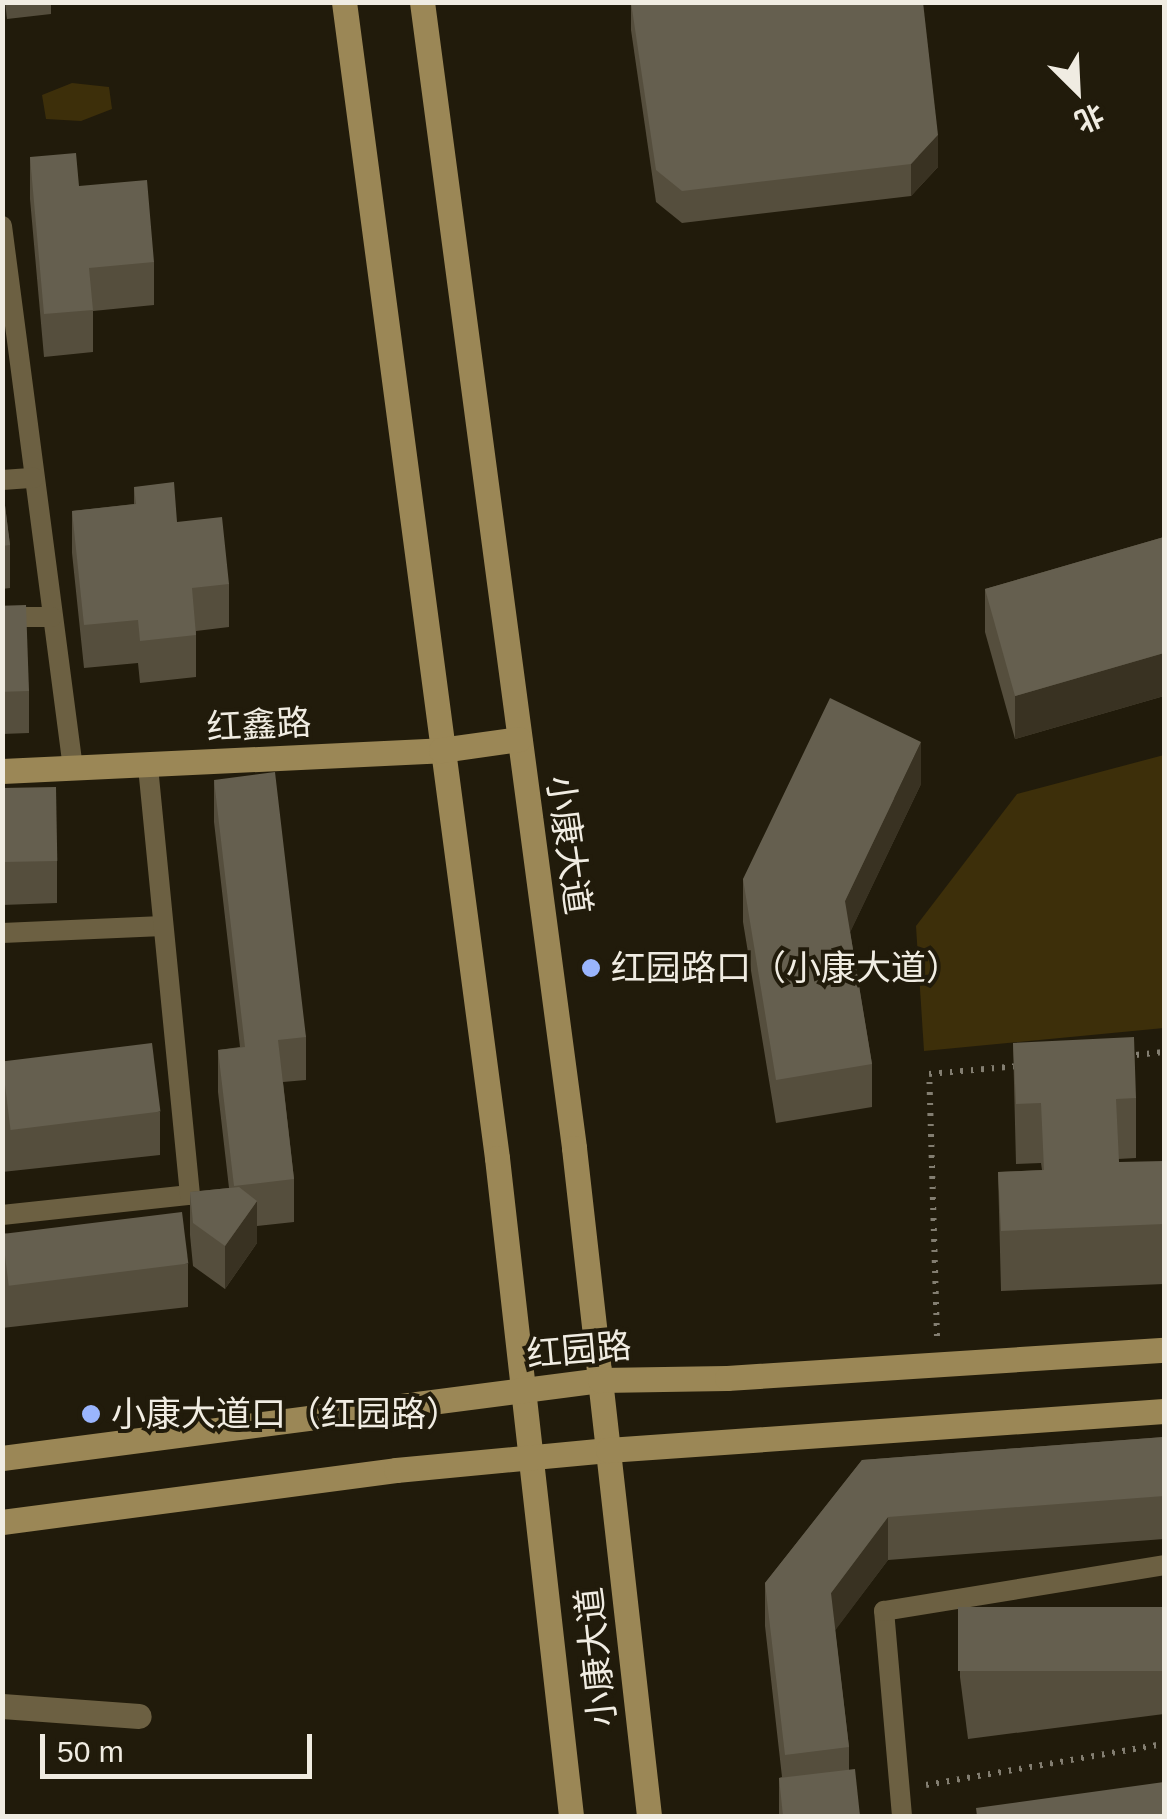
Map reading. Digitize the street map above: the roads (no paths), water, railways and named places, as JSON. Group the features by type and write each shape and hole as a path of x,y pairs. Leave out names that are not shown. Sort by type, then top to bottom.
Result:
{"main road":[{"name":"小康大道","path":"344,2 523,1389 571,1816"},
{"name":"小康大道","path":"422,2 520,739 600,1380 649,1816"},
{"name":"红鑫路","path":"2,771 441,750 520,739"},
{"name":"红园路","path":"2,1458 600,1380 727,1378 1164,1350"},
{"path":"2,1522 396,1470 531,1461 608,1450 1164,1411"}],"street":[{"path":"2,1706 138,1716"}],"lane":[{"path":"2,226 73,768"},
{"path":"2,480 34,478"},
{"path":"2,618 52,616"},
{"path":"2,1215 190,1195 148,767"},
{"path":"2,933 163,926"},
{"path":"902,1816 884,1611 1164,1565"}],"place":[{"name":"红园路口（小康大道）","path":"591,968"},
{"name":"小康大道口（红园路）","path":"91,1414"}]}
